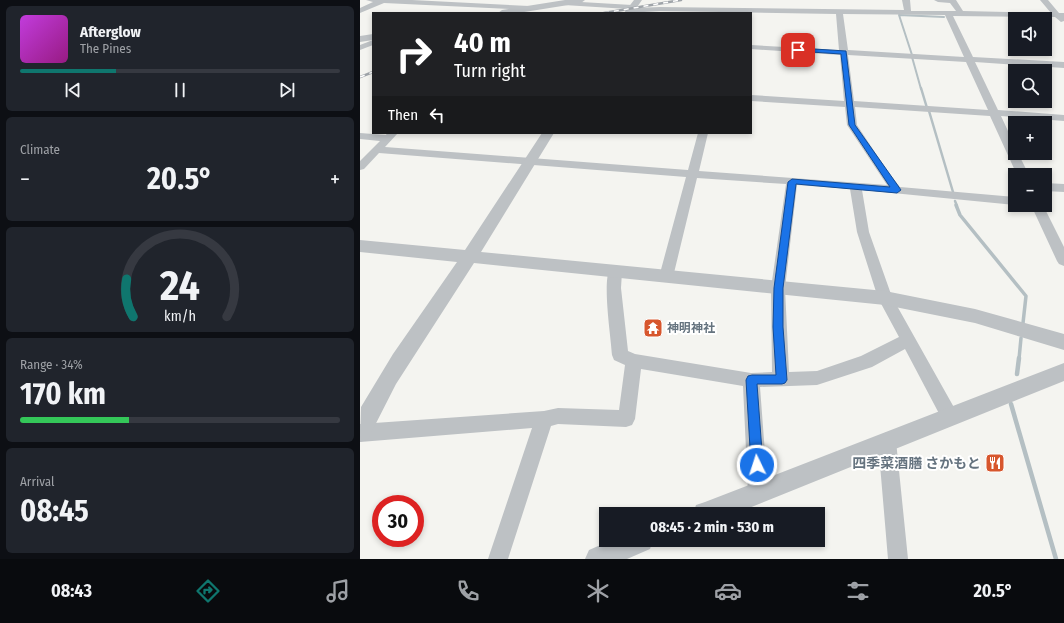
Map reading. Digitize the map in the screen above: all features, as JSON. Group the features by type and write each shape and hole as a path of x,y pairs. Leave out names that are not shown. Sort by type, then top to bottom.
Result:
{"street":[{"path":"370,0 464,2 529,8"},
{"path":"360,11 384,0"},
{"path":"562,12 567,4 581,0"},
{"path":"752,10 754,0"},
{"path":"906,0 908,13"},
{"path":"938,0 953,0 962,14"},
{"path":"1044,0 1061,18"},
{"path":"507,12 567,4 734,12 752,10 840,10 1061,18"},
{"path":"840,10 852,125 897,190"},
{"path":"948,13 1020,168"},
{"path":"360,39 372,37"},
{"path":"362,51 372,43"},
{"path":"752,47 1064,65"},
{"path":"752,98 1064,118"},
{"path":"547,134 470,257 364,412 360,433 544,419 558,416 626,419 634,361"},
{"path":"666,277 703,134"},
{"path":"360,136 391,136"},
{"path":"360,167 391,136"},
{"path":"377,150 855,186 1008,200"},
{"path":"782,380 778,327 778,288 792,182"},
{"path":"855,186 863,232 885,298 950,417"},
{"path":"1052,187 1064,188"},
{"path":"1040,212 1064,261"},
{"path":"360,246 885,298 963,312 1064,342"},
{"path":"615,272 614,288 620,355 634,361 752,380 817,378 851,368 908,340"},
{"path":"723,507 1064,372"},
{"path":"752,380 758,493"},
{"path":"498,559 544,419"},
{"path":"887,441 898,559"},
{"path":"598,559 625,547"}],"waterway":[{"path":"912,55 899,15 944,17"},
{"path":"912,57 921,89"},
{"path":"921,88 927,108"},
{"path":"929,111 953,192"},
{"path":"955,201 957,206"},
{"path":"956,205 960,215 1026,296 1023,323"},
{"path":"1019,359 1021,338"},
{"path":"1017,374 1019,358"},
{"path":"1011,404 1056,559"}],"railway":[{"path":"610,12 681,0"},
{"path":"360,77 372,72"}],"place":[{"name":"神明神社","path":"653,328"},
{"name":"四季菜酒膳 さかもと","path":"995,463"}],"route":[{"path":"757,465 752,380 782,380 778,327 778,288 792,182 897,190 884,174 852,125 844,52 798,50"}]}
